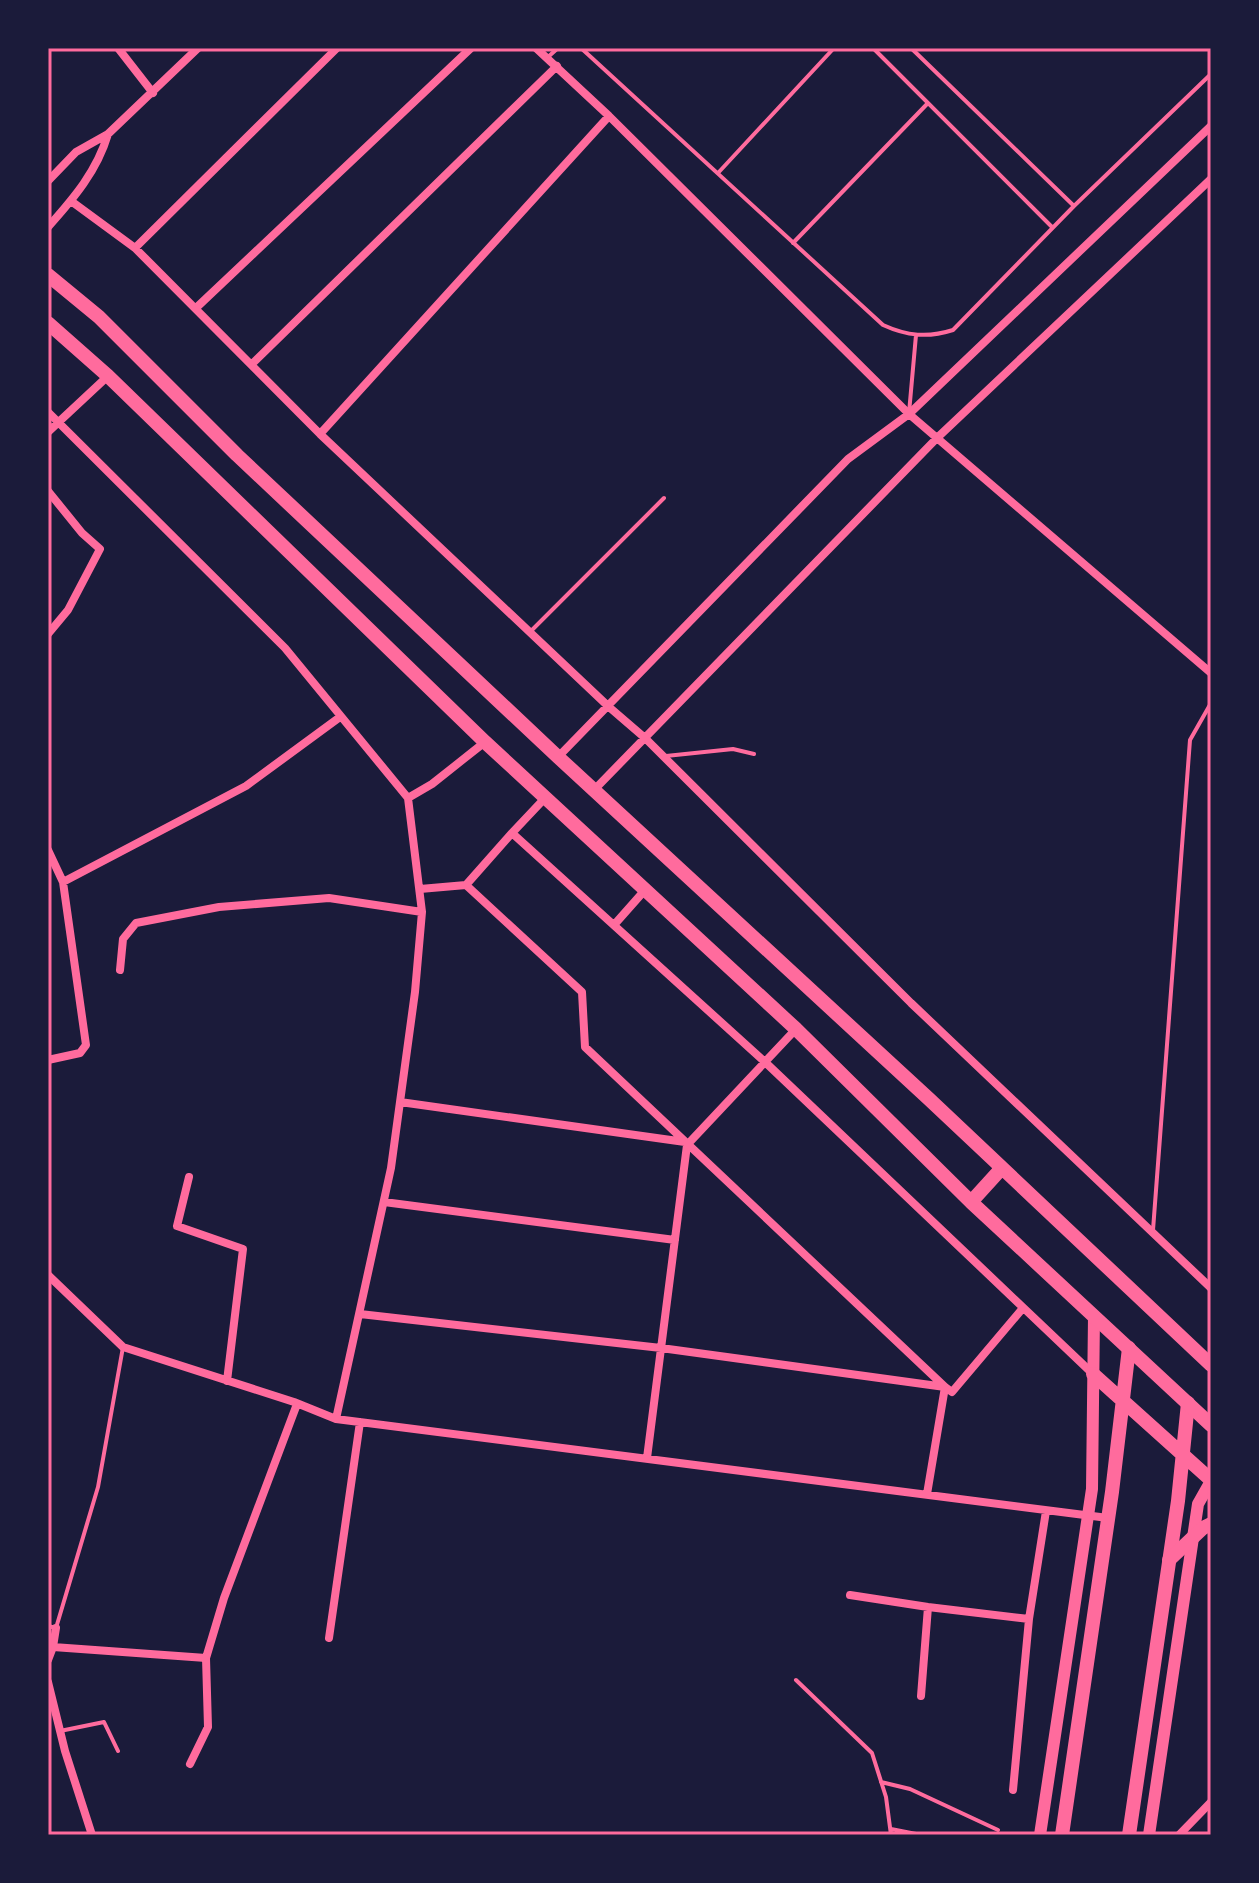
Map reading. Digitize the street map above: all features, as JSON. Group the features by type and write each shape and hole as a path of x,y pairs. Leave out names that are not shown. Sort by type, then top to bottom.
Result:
{"main road":[{"path":"48,275 99,317 237,455 1211,1365"},
{"path":"48,323 108,376 485,742 796,1029 971,1202 1211,1425"},
{"path":"971,1202 1001,1169"},
{"path":"1040,1835 1092,1489 1094,1316"},
{"path":"1062,1835 1129,1348"},
{"path":"1093,1374 1211,1480 1198,1504 1149,1835"},
{"path":"1129,1835 1169,1560 1188,1403"},
{"path":"1169,1560 1211,1524"}],"street":[{"path":"118,48 153,93"},
{"path":"48,181 76,152 108,134 198,48"},
{"path":"135,248 337,48"},
{"path":"196,308 471,48"},
{"path":"536,48 609,116 909,414 1211,673"},
{"path":"252,364 557,66"},
{"path":"320,434 609,116"},
{"path":"558,757 848,459 909,414 1211,126"},
{"path":"48,227 71,201 101,156 108,134"},
{"path":"595,789 937,438 1211,179"},
{"path":"71,201 135,248 320,434 645,738 911,1003 1211,1288"},
{"path":"48,432 108,376"},
{"path":"48,412 285,648 408,798 422,912 415,992 384,1202 336,1419"},
{"path":"48,491 82,533 100,549 68,610 48,634"},
{"path":"63,882 246,786 340,717"},
{"path":"408,798 432,784 485,742"},
{"path":"420,889 466,885 545,798"},
{"path":"512,833 765,1062 1093,1374"},
{"path":"48,850 63,882 86,1045 76,1054 48,1060"},
{"path":"466,885 582,992 585,1047 945,1387 952,1392 1023,1308"},
{"path":"614,925 645,890"},
{"path":"120,970 123,939 136,923 205,909 329,898 422,912"},
{"path":"647,1458 686,1144 796,1029"},
{"path":"400,1102 686,1144"},
{"path":"189,1177 177,1226 243,1249 227,1381"},
{"path":"384,1202 675,1240"},
{"path":"48,1275 123,1347 336,1419 1108,1518"},
{"path":"360,1314 661,1348 945,1387"},
{"path":"927,1494 945,1387"},
{"path":"190,1764 208,1727 206,1658 224,1598 297,1404"},
{"path":"329,1638 360,1422"},
{"path":"1013,1790 1029,1619 1046,1511"},
{"path":"850,1595 1029,1619"},
{"path":"921,1696 928,1607"},
{"path":"48,1660 53,1647 52,1627"},
{"path":"53,1647 206,1658"},
{"path":"48,1682 92,1835"},
{"path":"1179,1835 1211,1802"}],"lane":[{"path":"547,58 558,48"},
{"path":"581,48 883,325 916,335 953,330 1074,206 1211,74"},
{"path":"718,173 834,48"},
{"path":"873,48 1053,228"},
{"path":"911,48 1074,206"},
{"path":"793,243 928,103"},
{"path":"909,414 916,335"},
{"path":"530,632 664,498"},
{"path":"1153,1234 1190,740 1211,703"},
{"path":"663,756 733,749 754,754"},
{"path":"52,1627 98,1487 123,1347"},
{"path":"796,1680 872,1753 891,1832 921,1835"},
{"path":"60,1731 104,1722 118,1751"},
{"path":"881,1782 910,1789 998,1830"}]}
